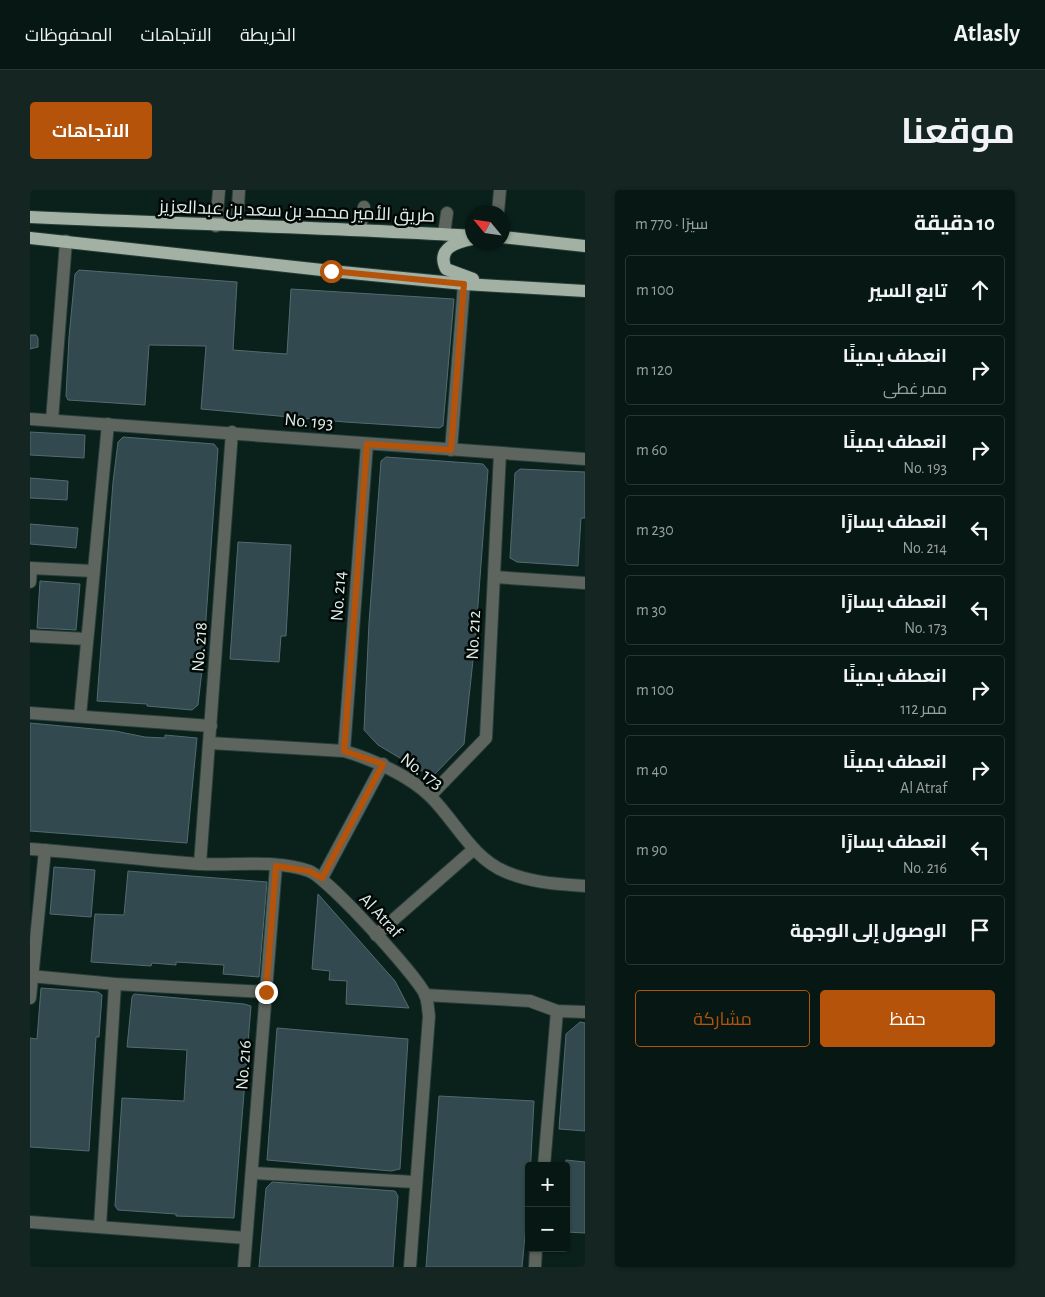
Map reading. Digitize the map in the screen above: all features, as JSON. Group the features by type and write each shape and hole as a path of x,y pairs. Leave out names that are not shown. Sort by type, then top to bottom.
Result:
{"main road":[{"name":"طريق الأمير محمد بن سعد بن عبدالعزيز","path":"30,217 465,236"},
{"path":"30,238 464,284 585,291"},
{"path":"510,239 585,246"},
{"path":"465,241 458,242 448,248 444,258 446,269 461,276 498,286"}],"street":[{"path":"216,226 219,190"},
{"path":"237,225 239,190"},
{"path":"499,205 500,190"},
{"path":"360,230 364,207"},
{"path":"444,234 447,213"},
{"path":"52,420 66,241"},
{"path":"451,450 464,284"},
{"name":"No. 193","path":"30,419 232,432 367,444 585,459"},
{"path":"80,716 108,424"},
{"name":"No. 218","path":"200,864 232,432"},
{"name":"No. 214","path":"344,751 367,444"},
{"name":"No. 212","path":"430,796 486,738 500,453"},
{"path":"30,582 31,568 93,571"},
{"path":"494,577 585,583"},
{"path":"30,636 86,639"},
{"path":"30,713 211,726"},
{"name":"No. 173","path":"210,742 344,751 383,764 430,796 474,849 505,872 539,883 585,886"},
{"path":"322,878 383,764"},
{"name":"Al Atraf","path":"30,849 200,864 276,866 309,871 322,878 376,934 412,975 425,995 429,1016 410,1267"},
{"path":"376,934 474,849"},
{"path":"30,998 45,850"},
{"name":"No. 216","path":"244,1267 276,866"},
{"path":"31,976 116,984 266,992"},
{"path":"100,1226 116,984"},
{"path":"425,995 530,1001 557,1011 585,1012"},
{"path":"544,1162 557,1011"},
{"path":"253,1172 415,1182"},
{"path":"30,1222 246,1238"},
{"path":"535,1267 536,1252"}],"building":[{"path":"79,270 237,282 233,350 287,354 291,289 454,299 443,426 439,428 345,422 201,409 206,346 149,345 145,405 68,400 66,396 69,337 75,274"},
{"path":"30,335 36,335 38,338 38,347 30,349"},
{"path":"30,432 85,435 84,458 30,455"},
{"path":"123,437 214,444 218,449 203,661 198,705 192,710 147,706 147,704 97,701 113,482 118,442"},
{"path":"386,457 483,464 488,470 476,632 464,744 432,777 378,745 364,730 369,623 381,461"},
{"path":"520,469 585,472 585,518 581,518 578,566 517,562 510,558 515,473"},
{"path":"30,478 68,481 67,500 30,498"},
{"path":"30,524 78,528 76,548 30,544"},
{"path":"238,542 291,545 286,636 281,636 279,662 230,659"},
{"path":"40,581 80,584 76,630 37,628"},
{"path":"30,723 115,731 145,737 165,738 165,735 197,738 187,843 30,831"},
{"path":"54,867 95,870 91,917 50,914"},
{"path":"128,871 267,882 259,977 223,974 224,965 176,962 176,965 152,963 151,966 91,962 95,914 124,915"},
{"path":"318,894 395,981 409,1008 346,1004 347,981 329,980 330,971 312,969"},
{"path":"41,988 98,992 102,995 99,1037 96,1037 89,1151 30,1147 30,1038 37,1039"},
{"path":"134,994 251,1006 234,1218 176,1216 176,1214 118,1210 115,1206 122,1098 184,1101 187,1050 127,1047 132,997"},
{"path":"580,1022 585,1023 585,1131 559,1129 566,1034"},
{"path":"277,1028 408,1039 400,1169 391,1171 267,1160"},
{"path":"439,1096 534,1101 531,1162 525,1162 525,1236 522,1267 426,1267"},
{"path":"566,1160 585,1162 585,1233 570,1232 570,1162 566,1162"},
{"path":"272,1182 395,1191 398,1196 393,1267 259,1267 266,1188"}],"route":[{"path":"266,992 276,866 309,871 322,878 383,764 344,751 367,444 451,450 464,284 331,271"}]}
